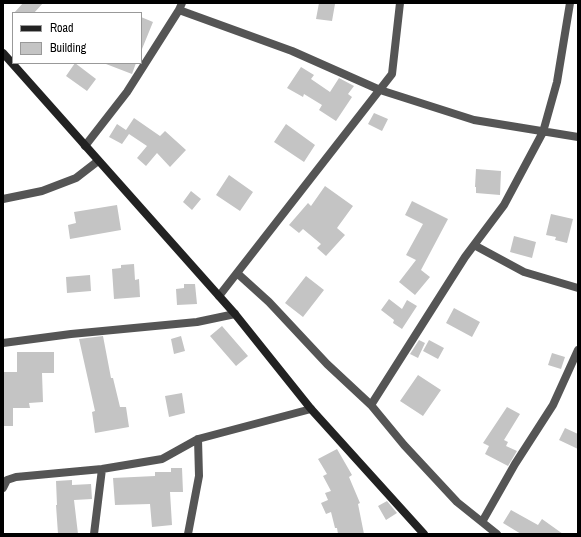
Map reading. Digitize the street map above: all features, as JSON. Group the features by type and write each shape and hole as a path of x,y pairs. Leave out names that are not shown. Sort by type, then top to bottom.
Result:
{"main road":[{"path":"3,53 12,63"},
{"path":"13,64 235,314 311,409 424,534"}],"street":[{"path":"219,296 392,74 400,3"},
{"path":"371,405 465,257 504,205 543,132 557,82 570,3"},
{"path":"85,146 127,92 180,6 292,51 380,90 474,120 578,137"},
{"path":"3,199 42,191 76,178 98,161"},
{"path":"474,245 524,272 578,288"},
{"path":"237,274 269,302 327,364 371,405 404,445 452,496 497,534"},
{"path":"3,343 71,334 197,322 235,314"},
{"path":"482,522 515,464 553,405 578,350"},
{"path":"3,488 7,480 16,477 102,469 162,458 198,439 311,409"},
{"path":"188,534 199,476 198,439"},
{"path":"94,534 102,469"}],"building":[{"path":"23,3 43,3 35,12 15,12"},
{"path":"319,3 335,4 332,21 316,19"},
{"path":"142,17 153,22 142,49"},
{"path":"74,64 76,64 96,79 87,91 66,76"},
{"path":"106,64 136,64 132,74"},
{"path":"301,67 314,75 311,79 330,92 339,78 354,86 348,94 352,97 336,121 319,110 322,105 304,94 303,97 287,88"},
{"path":"374,113 388,119 382,131 368,124"},
{"path":"134,118 160,136 165,131 186,150 170,167 157,153 146,166 137,158 147,146 129,134 122,144 109,137 117,124 126,130"},
{"path":"286,124 315,145 304,162 274,142"},
{"path":"476,169 501,171 500,195 476,193"},
{"path":"229,175 253,192 240,211 216,195"},
{"path":"325,186 353,206 337,228 345,235 326,256 317,248 321,244 303,229 299,233 289,225 308,203 311,206"},
{"path":"191,191 201,199 192,210 183,202"},
{"path":"412,201 448,219 421,270 430,277 415,295 399,282 416,260 406,255 423,224 405,215"},
{"path":"117,205 121,230 70,239 68,225 76,223 74,212"},
{"path":"551,214 573,219 567,243 555,240 556,237 546,235"},
{"path":"514,236 536,242 532,258 510,252"},
{"path":"134,264 135,280 139,279 140,297 114,299 112,269 121,268 121,265"},
{"path":"90,275 91,291 67,293 66,277"},
{"path":"306,276 324,290 303,317 285,303"},
{"path":"184,284 195,284 197,304 177,305 176,289 184,288"},
{"path":"389,299 402,309 407,300 417,306 402,329 393,323 394,320 381,310"},
{"path":"454,308 480,322 472,337 446,323"},
{"path":"222,326 248,356 236,366 210,336"},
{"path":"103,336 111,378 113,378 120,407 126,407 129,427 95,433 92,412 95,411 79,339"},
{"path":"181,336 185,351 174,354 171,339"},
{"path":"419,340 425,343 418,358 410,354"},
{"path":"429,340 444,348 438,359 423,351"},
{"path":"17,352 54,352 54,373 42,373 43,402 29,403 30,408 13,408 13,426 3,426 3,372 17,372"},
{"path":"552,353 565,357 561,369 548,365"},
{"path":"418,375 441,390 423,416 400,401"},
{"path":"182,393 185,413 169,417 165,396"},
{"path":"507,407 520,414 504,440 508,442 506,446 517,451 508,466 485,454 489,446 483,443"},
{"path":"565,428 578,434 578,449 559,440"},
{"path":"337,449 352,475 349,477 360,503 358,504 364,534 338,534 331,512 326,514 321,503 328,500 325,493 331,491 323,476 327,474 318,459"},
{"path":"171,468 182,468 183,492 170,492 172,525 152,527 150,504 115,505 113,478 155,476 155,472 171,472"},
{"path":"72,480 72,485 91,484 92,499 74,500 78,534 58,534 56,481"},
{"path":"387,501 397,513 386,520 378,506"},
{"path":"511,510 538,525 542,519 563,534 521,534 503,523"}]}
